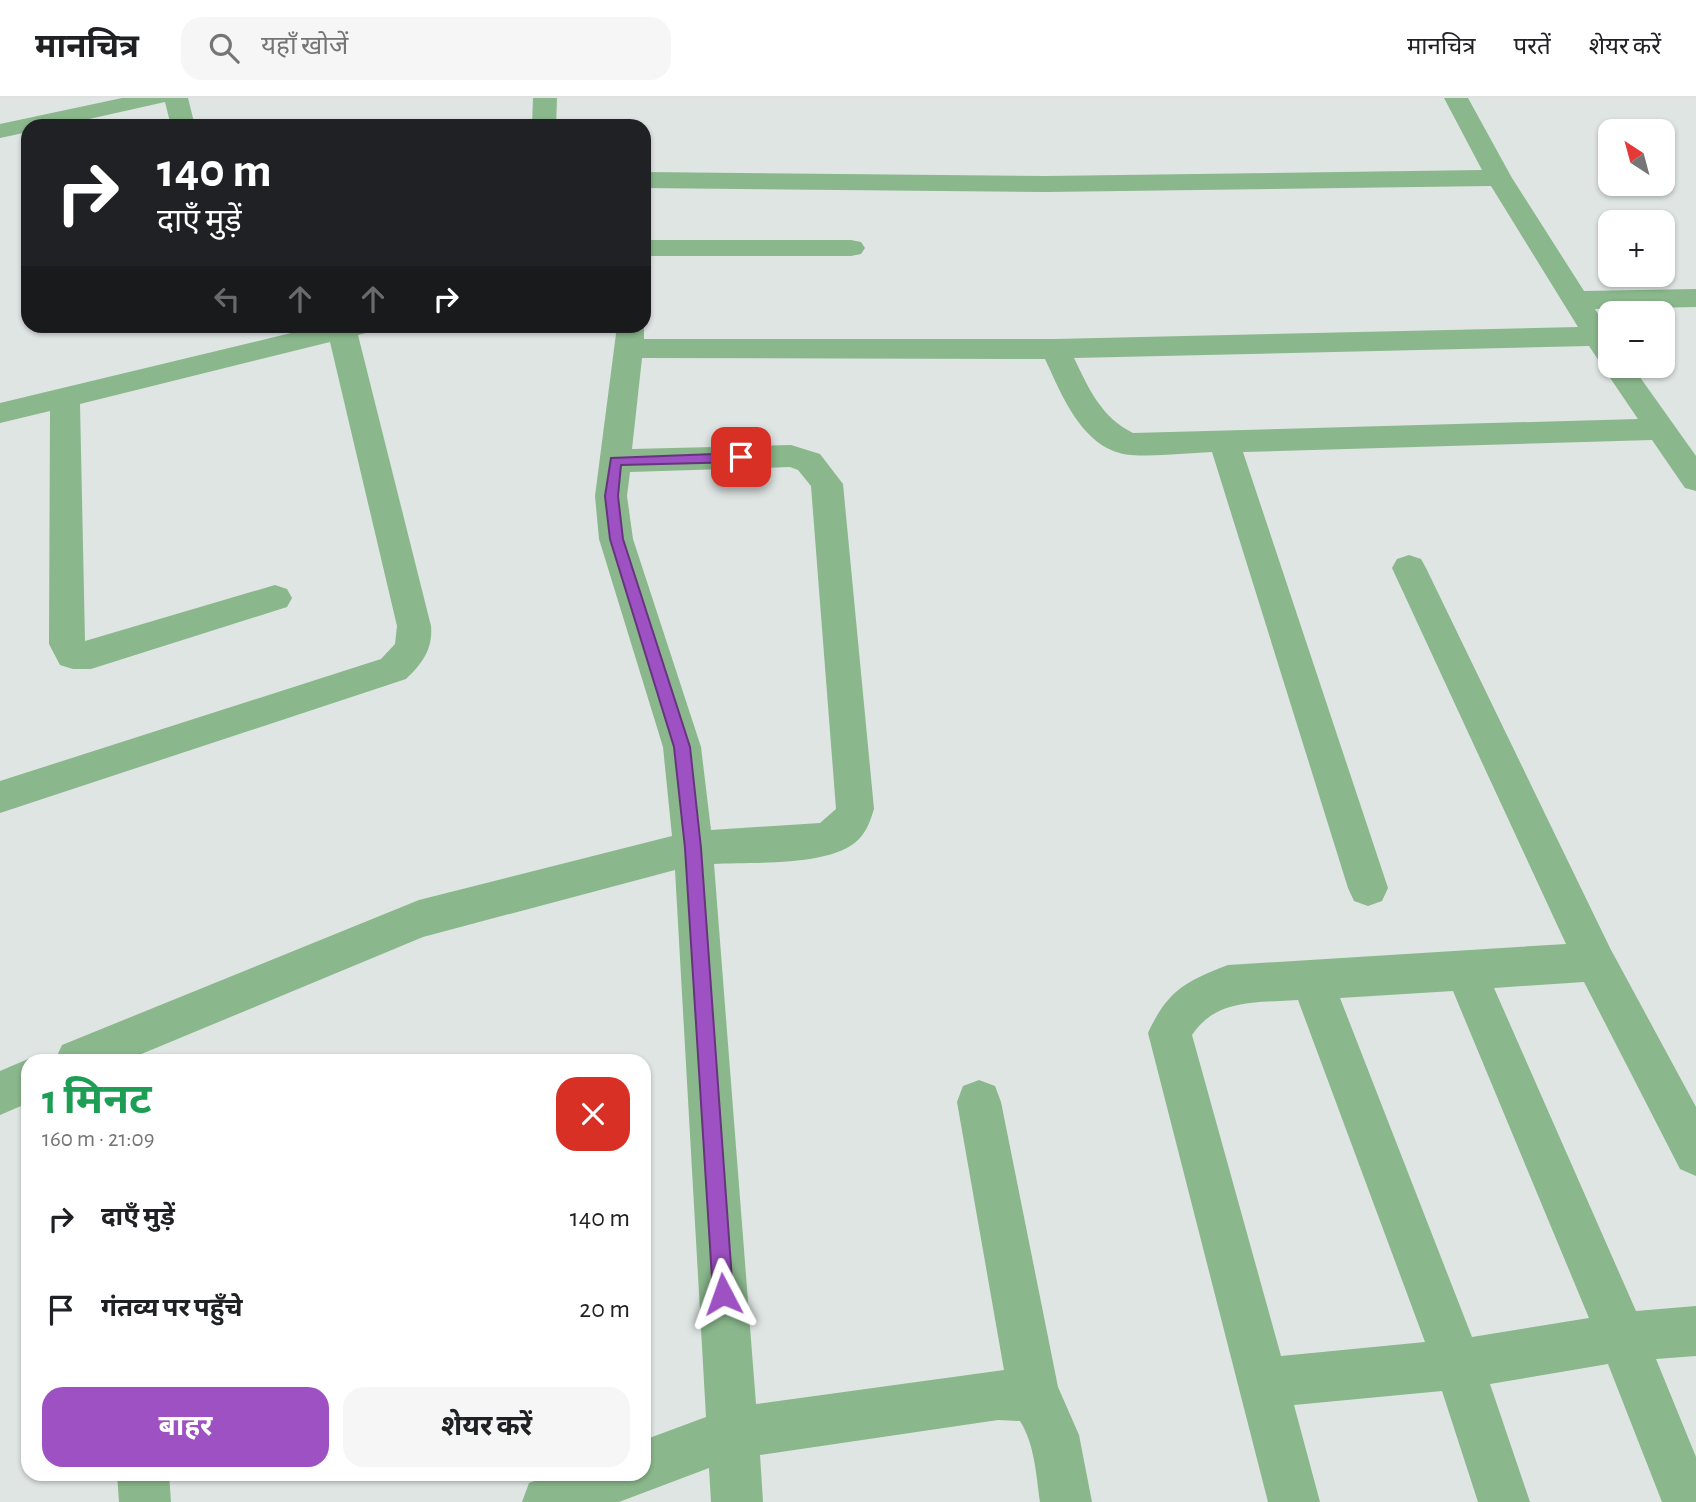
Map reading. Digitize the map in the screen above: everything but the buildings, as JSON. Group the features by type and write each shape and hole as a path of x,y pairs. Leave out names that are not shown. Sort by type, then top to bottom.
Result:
{"street":[{"path":"57,119 156,98"},
{"path":"176,98 181,119"},
{"path":"544,119 545,98"},
{"path":"1456,98 1499,178 1598,338"},
{"path":"0,131 21,127"},
{"path":"651,187 1499,178"},
{"path":"651,248 851,248"},
{"path":"1574,300 1696,298"},
{"path":"228,333 233,355"},
{"path":"0,413 328,333"},
{"path":"0,797 393,669 409,656 416,642 414,626 350,333"},
{"path":"737,1502 693,848 682,747 617,539 611,496 629,337 1055,349 1598,346"},
{"path":"1055,349 1093,422 1109,436 1129,444 1662,429"},
{"path":"1626,378 1696,480"},
{"path":"65,397 67,643 73,655 90,655 275,598"},
{"path":"1224,441 1368,888"},
{"path":"107,1054 126,1050 419,919 693,848 821,840 841,833 850,825 855,809 827,484 809,462 791,456 615,461"},
{"path":"1409,568 1595,962 1696,1153"},
{"path":"1294,1502 1170,1034 1177,1015 1198,998 1228,985 1595,962"},
{"path":"1465,970 1622,1337 1688,1502"},
{"path":"1312,981 1458,1364 1504,1502"},
{"path":"0,1093 21,1084"},
{"path":"979,1102 1034,1396 1050,1420 1054,1432 1066,1502"},
{"path":"1263,1383 1458,1364 1622,1337 1696,1331"},
{"path":"651,1463 732,1433 998,1395 1034,1396"},
{"path":"144,1481 145,1502"},
{"path":"548,1502 605,1481"}],"route":[{"path":"723,1294 693,848 682,747 617,539 611,496 615,461 741,457"}]}
